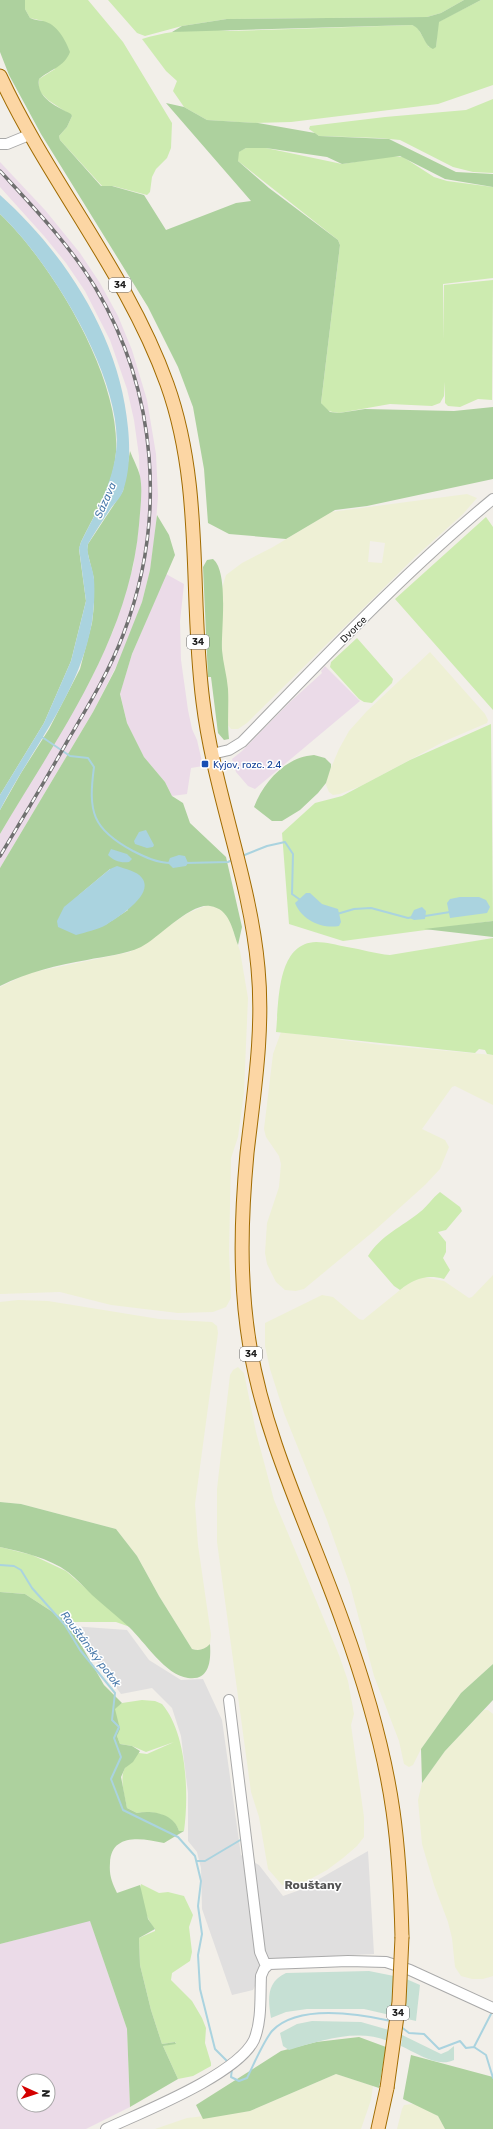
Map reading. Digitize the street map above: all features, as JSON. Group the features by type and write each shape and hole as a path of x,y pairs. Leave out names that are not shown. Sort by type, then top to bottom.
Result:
{"main road":[{"name":"34","path":"0,76 29,135 137,314 157,356 178,418 188,469 194,529 200,678 212,754 244,884 258,967 260,1029 246,1165 241,1246 246,1322 254,1368 270,1427 343,1624 369,1704 384,1759 393,1809 397,1848 402,1937 397,2024 387,2088 378,2129"}],"street":[{"path":"0,144 7,144 29,135"},
{"name":"Dvorce","path":"212,754 229,750 242,742 404,577 452,533 493,500"},
{"path":"229,1700 260,1952 266,1966"},
{"path":"106,2129 220,2073 246,2052 257,2031 260,1976 266,1966 282,1963 361,1961 386,1962 410,1970 493,2008"}],"shaded area":[{"path":"0,162 45,210 80,253 100,283 118,316 132,350 147,400 156,454 158,496 155,535 150,570 142,602 123,653 93,712 0,868 0,834 91,679 113,631 133,567 138,533 140,496 139,456 134,420 127,389 110,340 85,291 66,263 0,187"},
{"path":"166,574 184,584 180,621 181,660 188,710 203,766 191,768 187,794 172,796 165,782 144,757 127,723 120,693 132,654"},
{"path":"325,666 360,701 255,789 248,786 236,772 232,759 322,673 321,671"},
{"path":"71,1626 127,1630 149,1660 181,1680 203,1679 222,1720 241,1855 259,1865 283,1896 300,1890 368,1851 374,1954 269,1959 253,1990 232,1995 202,1909 201,1868 197,1852 188,1841 188,1793 181,1736 172,1708 152,1688 121,1694"},
{"path":"90,1920 127,2029 130,2107 86,2129 0,2129 0,1944"}],"green space":[{"path":"0,0 25,0 25,9 30,18 52,25 63,37 68,47 70,52 64,61 39,79 41,91 48,101 72,116 67,127 59,136 60,140 101,186 112,186 144,195 166,230 236,203 251,201 166,103 184,107 207,120 258,123 315,133 319,136 389,139 456,172 493,174 493,187 445,179 400,156 342,164 327,157 266,148 246,148 239,152 238,161 269,188 338,240 340,245 321,403 330,412 339,413 365,409 454,411 493,407 493,479 367,506 335,510 286,539 229,534 208,523 204,469 193,407 178,367 148,307 41,134 9,75 0,52"},
{"path":"25,0 88,0 123,42 172,123 171,148 167,158 156,169 152,177 150,192 147,195 113,186 102,186 60,140 59,136 67,127 72,116 48,100 39,91 39,79 55,69 43,21 30,18 25,9"},
{"path":"108,0 464,0 441,13 427,17 227,19 182,26 145,36 137,33"},
{"path":"464,0 481,0 439,22 436,47 433,49 427,44 419,30 412,25 172,32 182,26 227,19 427,17 441,13"},
{"path":"481,0 493,0 493,85 438,104 291,122 254,123 207,120 184,107 173,91 177,81 166,71 142,39 174,32 196,30 230,31 412,25 417,27 429,47 436,47 438,22"},
{"path":"493,99 493,173 473,172 453,167 400,140 319,136 309,129 310,126 385,117 466,110"},
{"path":"246,148 266,148 342,164 392,156 403,157 434,177 447,181 493,187 493,278 443,284 444,340 444,285 493,280 492,400 478,399 460,407 448,406 445,403 445,382 444,396 440,403 432,406 390,404 339,413 331,412 324,408 321,403 340,245 338,240 238,161 238,152"},
{"path":"0,214 20,235 41,261 61,291 79,324 95,357 107,390 115,423 116,452 112,475 108,487 79,549 86,601 71,661 44,723 0,795"},
{"path":"130,451 140,476 141,500 139,525 132,568 121,609 106,648 87,687 0,834 0,810 49,729 80,669 92,623 94,605 94,579 87,550 88,544 123,491"},
{"path":"467,494 477,498 463,514 415,557 247,723 238,729 231,729 228,725 222,650 222,588 226,575 242,563 273,547 331,512","holes":["370,541 385,543 382,563 368,562"]},
{"path":"157,515 169,535 175,555 132,654 120,694 127,723 144,757 165,782 172,796 183,803 190,823 226,857 242,927 238,945 232,926 226,915 217,908 210,906 202,907 184,915 148,943 135,950 65,964 21,977 0,986 0,868 93,712 115,670 142,602 150,570","holes":["110,869 128,910 105,925 79,895"]},
{"path":"486,517 493,527 493,710 395,599"},
{"path":"213,559 218,566 223,588 222,650 228,689 229,739 224,740 218,733 211,677 208,677 203,567 207,560"},
{"path":"357,638 393,679 392,683 372,703 364,702 359,699 330,667 331,662"},
{"path":"430,652 485,714 488,720 487,723 445,741 361,786 333,795 329,792 326,785 327,777 339,749 349,731 367,711"},
{"path":"491,724 493,921 343,941 289,924 282,833 315,803 342,796 410,760"},
{"path":"314,755 325,758 331,764 331,767 326,783 300,810 282,821 272,821 254,807 264,788 285,765 294,760"},
{"path":"208,905 222,909 229,918 240,951 248,998 244,1092 238,1137 231,1158 229,1252 231,1298 226,1307 213,1312 178,1313 111,1305 60,1292 0,1294 0,987 29,973 130,952 188,913"},
{"path":"493,921 493,937 424,929"},
{"path":"493,938 493,1055 487,1054 485,1050 479,1049 475,1053 276,1032 279,991 282,977 293,953 303,945 324,942 390,955"},
{"path":"281,1032 381,1045 493,1055 493,1105 455,1086 452,1087 422,1129 445,1140 449,1147 440,1169 425,1185 374,1231 304,1289 296,1291 285,1290 276,1282 267,1264 265,1253 267,1223 279,1187 281,1164 279,1156 266,1137 264,1129 273,1054"},
{"path":"440,1192 460,1207 462,1211 446,1230 438,1232 446,1242 446,1252 443,1258 450,1270 444,1279 432,1277 420,1278 400,1290 394,1286 368,1256 379,1242 423,1210"},
{"path":"493,1275 493,1664 461,1693 421,1749 413,1765 409,1767 404,1764 399,1741 374,1676 350,1585 327,1520 284,1413 270,1369 265,1346 265,1323 322,1295 333,1297 359,1319 363,1320 412,1281 423,1277 444,1281 469,1298 472,1297"},
{"path":"18,1300 48,1301 159,1319 212,1322 217,1326 218,1333 195,1504 198,1545 211,1635 210,1644 205,1649 192,1649 159,1596 137,1556 116,1529 21,1504 0,1502 0,1302"},
{"path":"238,1367 244,1373 256,1432 274,1500 339,1655 348,1681 354,1714 351,1725 364,1817 364,1837 357,1846 327,1870 294,1888 282,1885 268,1869 259,1817 251,1792 217,1542 217,1489 230,1375 233,1370"},
{"path":"0,1502 21,1504 116,1529 137,1556 159,1596 192,1649 201,1650 210,1644 209,1663 205,1673 195,1678 188,1678 171,1671 129,1627 68,1572 44,1559 27,1553 0,1547"},
{"path":"0,1547 32,1555 66,1571 130,1627 116,1622 68,1622 25,1594 0,1592"},
{"path":"0,1592 25,1594 68,1622 104,1685 122,1703 115,1709 120,1729 117,1736 120,1744 132,1746 140,1751 133,1762 125,1768 121,1777 127,1808 137,1813 150,1812 162,1814 173,1821 179,1831 184,1831 164,1843 138,1839 122,1842 112,1853 110,1863 110,1875 117,1893 140,1885 148,1919 155,1929 139,1938 140,1965 151,2010 162,2044 175,2042 176,2044 163,2046 178,2079 130,2107 127,2029 90,1921 0,1944"},
{"path":"493,1664 493,1700 445,1751 422,1783 421,1749 461,1693"},
{"path":"142,1700 155,1701 162,1704 177,1731 181,1747 186,1783 186,1816 184,1831 179,1831 173,1821 168,1817 150,1812 137,1813 127,1808 122,1782 125,1768 136,1754 147,1754 174,1742 146,1752 132,1746 120,1744 117,1736 118,1733 114,1709 122,1703"},
{"path":"484,1710 488,1710 493,1714 493,1976 483,1979 472,1979 461,1976 455,1967 452,1938 448,1922 434,1885 422,1844 418,1800 422,1783 445,1751"},
{"path":"141,1884 159,1893 168,1892 184,1896 193,1915 189,1927 192,1952 190,1961 172,1973 171,1980 192,2001 206,2028 205,2043 211,2066 193,2076 178,2079 163,2046 176,2043 162,2044 151,2010 140,1965 139,1938 155,1931 155,1929 144,1908 140,1889"},
{"path":"369,1971 404,1978 420,1985 416,2021 364,2009 307,2009 286,2012 271,2018 269,1998 272,1986 279,1977 286,1973"},
{"path":"312,2021 361,2022 396,2032 441,2054 454,2046 454,2060 441,2062 427,2059 401,2046 402,2038 390,2035 388,2041 376,2037 351,2036 338,2037 289,2050 283,2046 280,2033 297,2024"},
{"path":"359,2037 386,2047 379,2088 336,2074 250,2111 203,2119 196,2105 281,2051 316,2042"},
{"path":"411,2055 493,2077 493,2129 445,2129 438,2116 403,2099"},
{"path":"336,2074 373,2086 371,2100 361,2129 155,2129 187,2118 250,2111"},
{"path":"404,2105 418,2105 438,2116 445,2129 397,2129"}],"water":[{"name":"Sázava","path":"0,195 24,218 47,244 86,300 101,330 114,362 123,395 128,428 129,451 127,476 122,493 88,544 88,553 94,579 94,606 86,648 77,673 54,719 0,810 0,795 44,723 71,661 86,601 79,548 98,509 111,476 116,452 116,424 109,392 96,358 80,324 40,261 20,235 0,214"},
{"path":"146,830 154,845 153,847 147,848 135,844 134,841 139,832"},
{"path":"111,849 127,854 132,859 129,862 120,862 115,860 108,855"},
{"path":"179,855 185,856 188,863 186,866 173,868 168,863 170,858"},
{"path":"117,866 134,872 140,876 145,885 143,892 133,905 126,912 106,925 91,931 76,935 58,927 57,921 64,907 110,869"},
{"path":"306,893 310,893 322,904 338,909 341,922 339,926 332,927 319,925 307,919 302,914 295,903"},
{"path":"460,897 479,897 486,900 490,907 487,913 450,918 447,903 450,899"},
{"path":"422,907 426,911 425,919 414,920 410,918 414,910"}],"waterway":[{"path":"42,737 70,756 88,758 94,767 92,783 93,808 101,827 109,835 133,851 156,861 171,863"},
{"path":"242,856 267,846 285,842 293,854 292,894 299,899"},
{"path":"185,863 228,862 232,860"},
{"path":"337,914 354,909 371,908 408,918 413,917"},
{"path":"425,916 450,912"},
{"name":"Rouštánský potok","path":"0,1565 14,1566 21,1570 32,1588 65,1625 80,1650 115,1693 112,1720 119,1727 114,1738 121,1757 111,1779 123,1810 178,1837 195,1856 201,1881 198,1906 202,1934 198,1955 200,1989 215,2049 228,2062"},
{"path":"197,1861 205,1861 242,1839"},
{"path":"474,2047 492,2012"},
{"name":"Rouštánský potok","path":"232,2069 231,2077 239,2081 247,2078 262,2047 272,2031 283,2023 297,2017 329,2013 363,2016 391,2021"},
{"name":"Rouštánský potok","path":"400,2026 409,2033 424,2034 439,2049 460,2041 466,2048 474,2047 486,2055 493,2078"}],"railway":[{"path":"0,171 26,199 74,256 95,287 116,327 132,370 143,413 149,458 150,502 146,547 137,592 123,635 105,676 0,856"}],"place":[{"name":"Kyjov, rozc. 2.4","path":"205,764"}],"district":[{"name":"Rouštany","path":"313,1885"}]}
